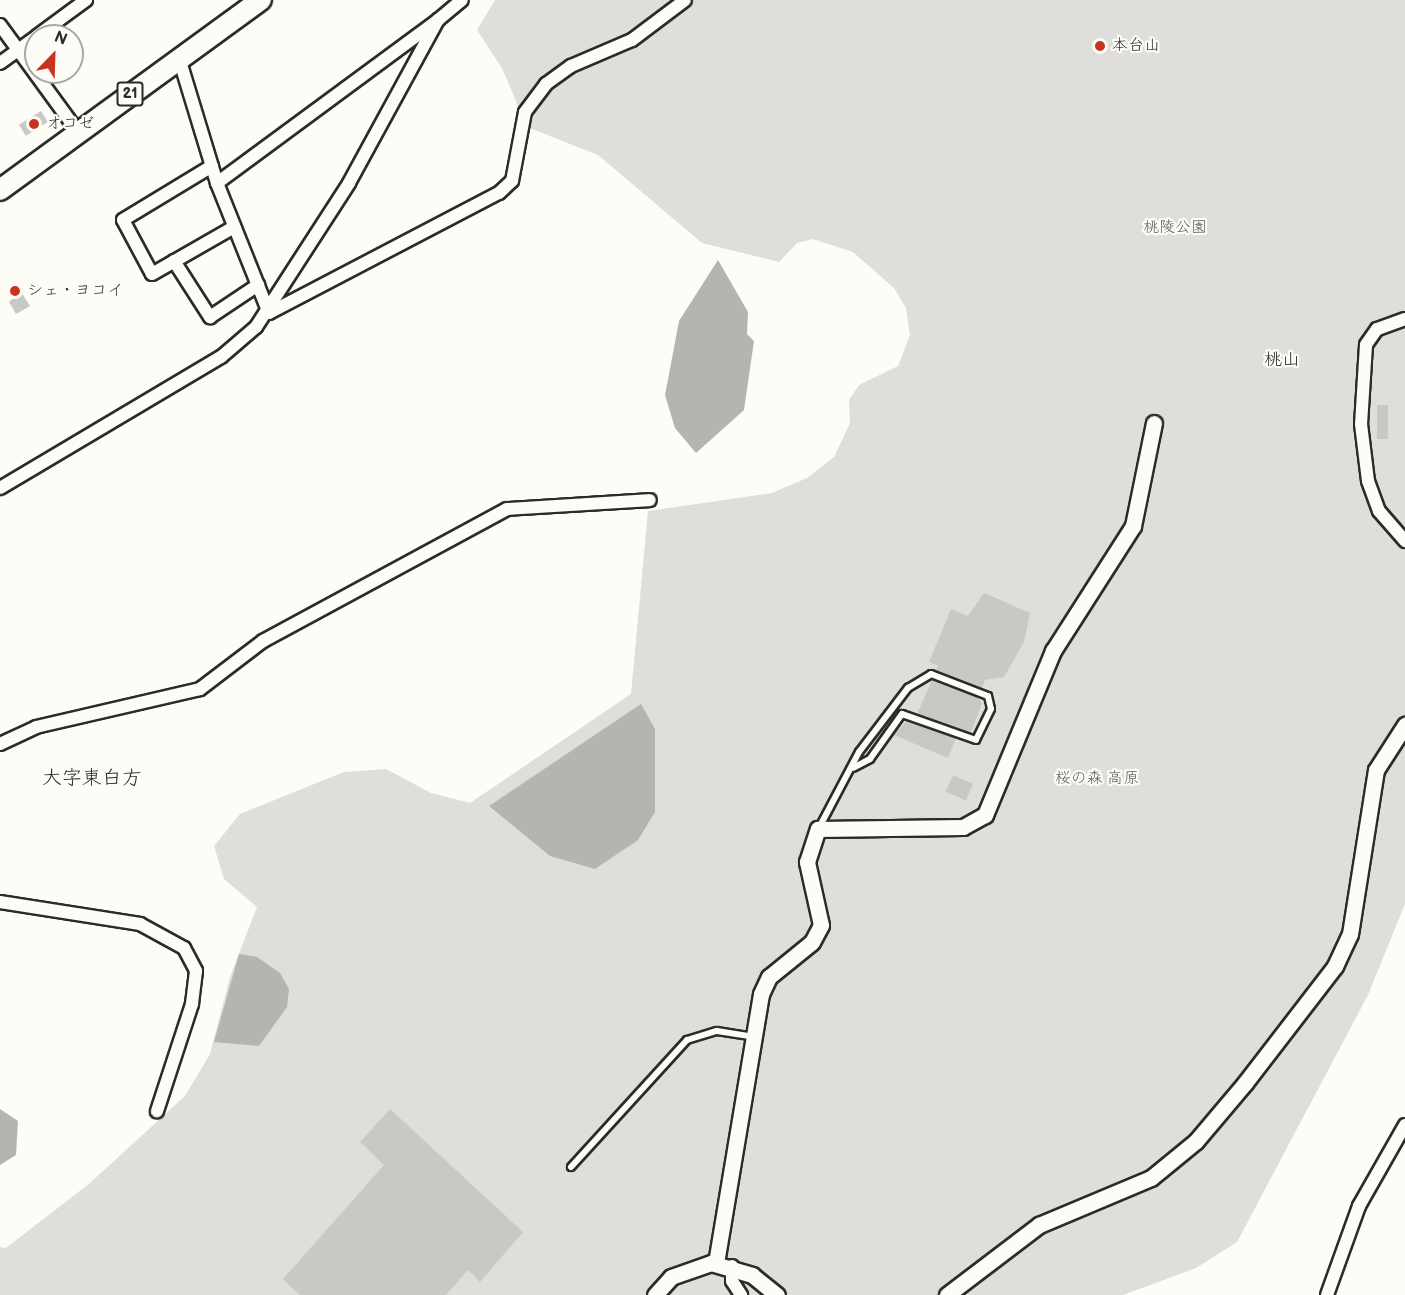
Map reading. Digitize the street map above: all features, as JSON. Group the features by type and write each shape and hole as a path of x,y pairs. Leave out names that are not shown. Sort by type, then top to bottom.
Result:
{"main road":[{"name":"21","path":"0,190 261,0"}],"street":[{"path":"53,24 86,0"},
{"path":"217,183 462,0"},
{"path":"268,313 500,194 512,181 525,112 546,84 571,66 632,40 685,0"},
{"path":"0,488 221,357 268,313 349,183 438,20"},
{"path":"0,26 78,132"},
{"path":"0,63 24,45"},
{"path":"179,58 217,183 268,313"},
{"path":"212,166 123,220 152,274 234,226"},
{"path":"174,261 210,317 258,285"},
{"path":"1405,319 1377,329 1366,345 1361,424 1368,481 1379,511 1405,541"},
{"path":"716,1263 754,1038 769,977 812,942 821,925 807,862 818,829 963,827 985,815 1053,651 1134,526 1154,423"},
{"path":"0,744 36,727 200,689 263,641 507,508 651,500"},
{"path":"947,1295 1039,1226 1076,1205 1151,1178 1196,1141 1245,1083 1335,966 1350,934 1360,897 1376,770 1405,725"},
{"path":"0,902 140,924 184,948 196,971 192,1004 157,1111"},
{"path":"1327,1295 1359,1206 1405,1125"},
{"path":"655,1295 680,1272 716,1263 732,1266 777,1295"},
{"path":"732,1266 732,1281 741,1295"}],"lane":[{"path":"818,829 853,768 892,704 921,677 941,676 991,702 976,740 902,714 870,759 853,768"},
{"path":"571,1167 687,1040 717,1031 754,1038"}],"green space":[{"path":"495,0 1405,0 1405,904 1368,995 1237,1242 1196,1268 1123,1295 0,1295 0,1247 6,1248 90,1183 185,1096 210,1054 230,977 257,907 224,879 214,846 240,814 344,772 386,769 431,793 470,803 631,694 648,511 772,493 807,478 834,457 850,423 849,400 859,385 898,366 910,335 906,308 894,288 853,252 813,239 797,243 779,262 702,243 598,155 527,127 502,68 477,30"}],"shaded area":[{"path":"718,260 748,312 747,334 754,341 744,410 696,453 675,428 665,395 679,321"},
{"path":"641,704 655,729 655,812 638,840 595,869 550,856 489,806"},
{"path":"239,954 257,957 280,973 289,989 287,1007 259,1046 214,1042"},
{"path":"0,1109 18,1121 16,1155 0,1165"}],"building":[{"name":"オコゼ","path":"41,111 48,122 26,136 19,125"},
{"path":"21,292 30,306 16,314 9,302"},
{"path":"1377,405 1388,405 1388,439 1377,439"},
{"path":"984,593 1030,613 1024,642 1004,677 985,680 982,688 936,670 938,666 929,662 951,609 968,616"},
{"path":"932,680 978,698 982,704 971,732 917,714"},
{"path":"906,722 956,738 948,758 894,735"},
{"path":"953,775 973,784 966,800 946,791"},
{"path":"390,1109 523,1232 480,1282 468,1270 446,1295 300,1295 283,1279 384,1165 360,1142"}],"place":[{"name":"本台山","path":"1100,46"},
{"name":"オコゼ","path":"34,124"},
{"name":"シェ・ヨコイ","path":"15,291"}],"district":[{"name":"桃山","path":"1282,360"},
{"name":"大字東白方","path":"92,778"}],"park label":[{"name":"桃陵公園","path":"1175,228"},
{"name":"桜の森 高原","path":"1097,779"}]}
